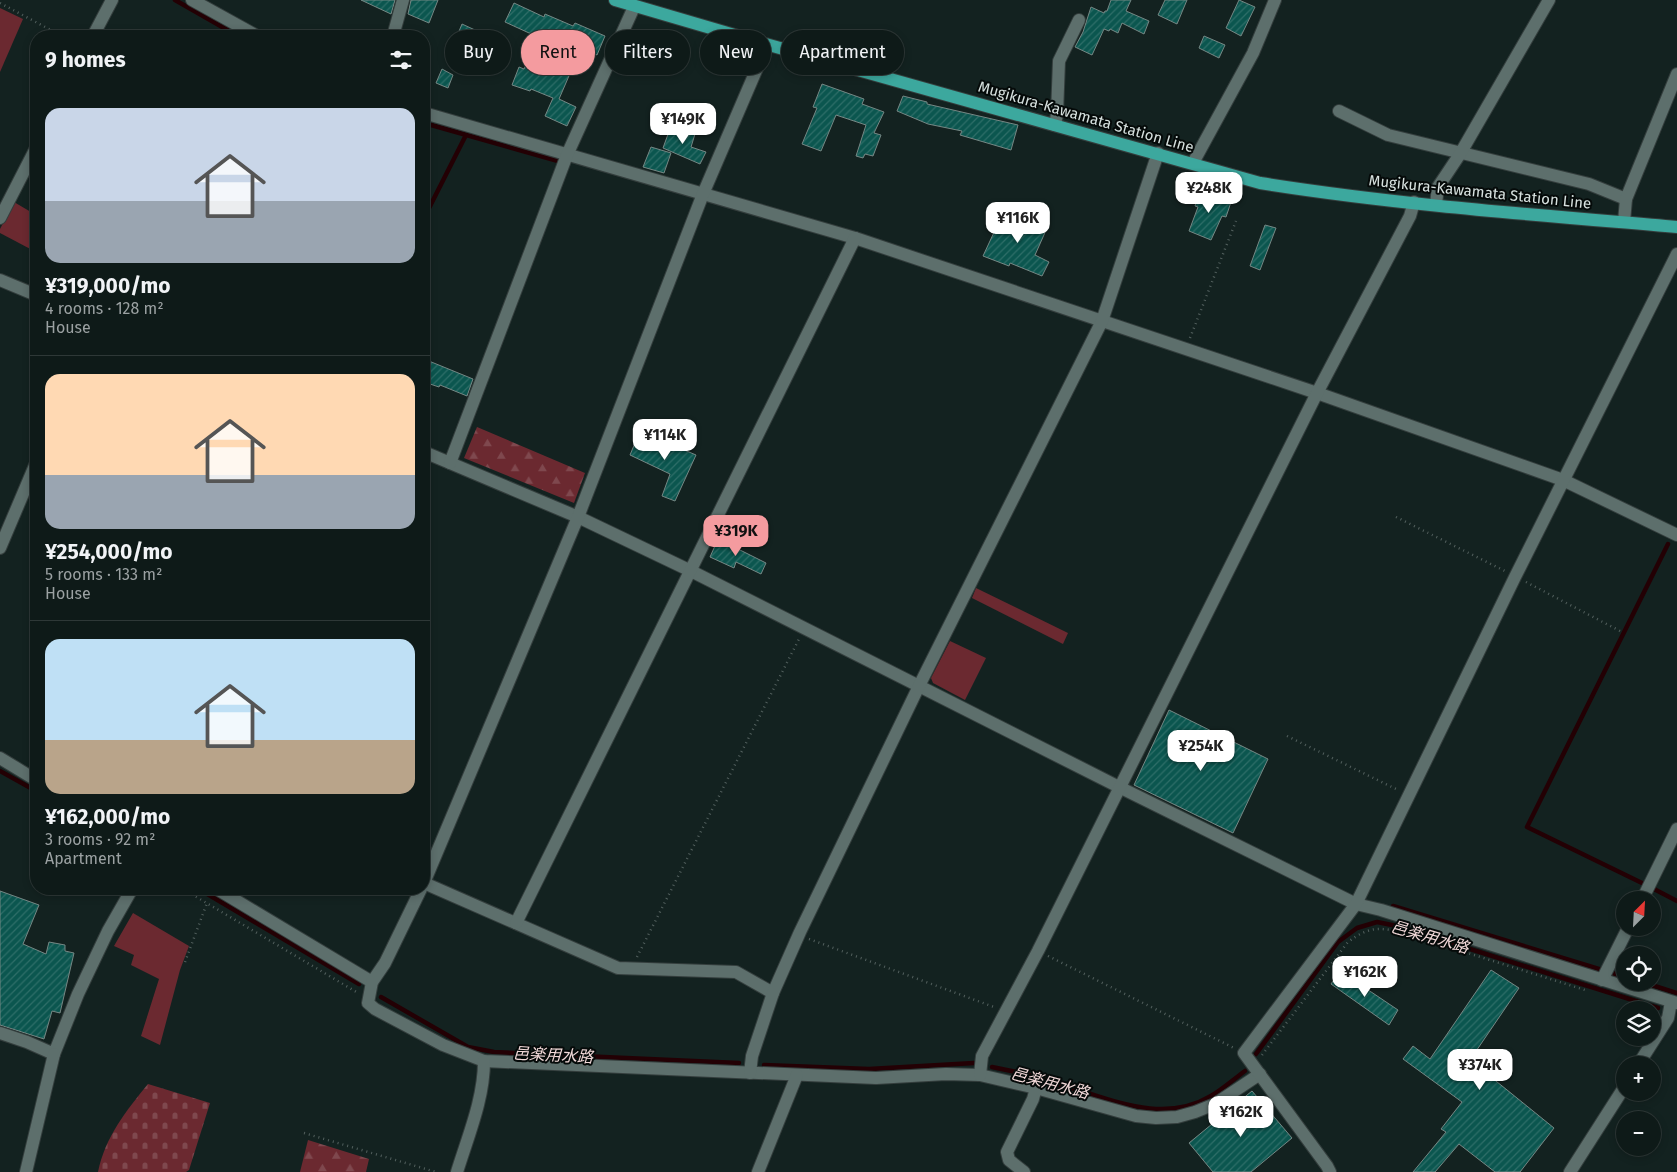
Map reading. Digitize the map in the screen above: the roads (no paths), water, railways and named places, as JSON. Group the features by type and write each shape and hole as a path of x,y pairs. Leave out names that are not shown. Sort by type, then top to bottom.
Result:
{"main road":[{"name":"Mugikura-Kawamata Station Line","path":"615,0 714,30"},
{"name":"Mugikura-Kawamata Station Line","path":"771,46 1260,183 1414,202 1677,227"}],"street":[{"path":"96,30 112,0"},
{"path":"192,0 246,30"},
{"path":"395,30 403,0"},
{"path":"1193,163 1253,53 1275,0"},
{"path":"1436,204 1438,188 1460,154 1549,0"},
{"path":"450,463 567,154 634,7"},
{"path":"1055,125 1059,60 1079,20"},
{"path":"1624,222 1626,199 1677,74"},
{"path":"430,869 578,517 703,194 754,75"},
{"path":"1339,111 1388,135 1589,184 1626,199"},
{"path":"430,115 855,238 1317,393 1564,480 1677,535"},
{"path":"750,1073 752,1056 772,993 798,935 918,686 1102,321 1158,153"},
{"path":"0,218 30,160"},
{"path":"980,1075 982,1056 1038,951 1317,393 1410,216 1414,202"},
{"path":"516,923 855,238"},
{"path":"1330,1172 1244,1053 1356,904 1677,254"},
{"path":"0,280 30,292"},
{"path":"430,455 578,517 691,571 1119,787 1356,904 1381,910 1674,1003 1668,1018 1644,1056"},
{"path":"0,548 30,477"},
{"path":"0,758 30,776"},
{"path":"1646,891 1677,829"},
{"path":"430,886 618,968 736,972 772,993"},
{"path":"26,1172 54,1054 78,994 108,931 129,895"},
{"path":"226,895 372,982"},
{"path":"418,895 386,963 372,982 368,1003 375,1009 443,1045 484,1061 876,1078 946,1074 980,1075 1036,1088 1136,1116 1156,1118 1195,1112 1215,1104 1257,1070"},
{"path":"1602,980 1624,936"},
{"path":"0,1033 54,1054"},
{"path":"457,1172 480,1099 484,1061"},
{"path":"758,1172 796,1075"},
{"path":"1024,1172 1009,1160 1007,1152 1033,1099 1036,1088"},
{"path":"1570,1172 1616,1100"}],"water":[{"path":"1043,1077 1092,1092 1091,1097 1042,1083"}],"waterway":[{"path":"175,0 228,30"},
{"path":"430,125 558,161"},
{"path":"430,206 466,135"},
{"path":"1642,883 1527,827 1668,544"},
{"name":"邑楽用水路","path":"0,771 30,788"},
{"path":"1654,889 1677,901"},
{"name":"邑楽用水路","path":"209,895 359,984"},
{"path":"1393,906 1616,974"},
{"name":"邑楽用水路","path":"1256,1054 1338,942 1357,928 1377,922 1397,926 1636,1001"},
{"path":"1661,988 1677,993"},
{"name":"邑楽用水路","path":"381,997 468,1047 494,1052 739,1063"},
{"name":"邑楽用水路","path":"764,1065 869,1069 974,1063"},
{"name":"邑楽用水路","path":"992,1067 1026,1074 1047,1081"},
{"name":"邑楽用水路","path":"1088,1093 1134,1106 1165,1109 1181,1107 1211,1096 1245,1071"}]}
